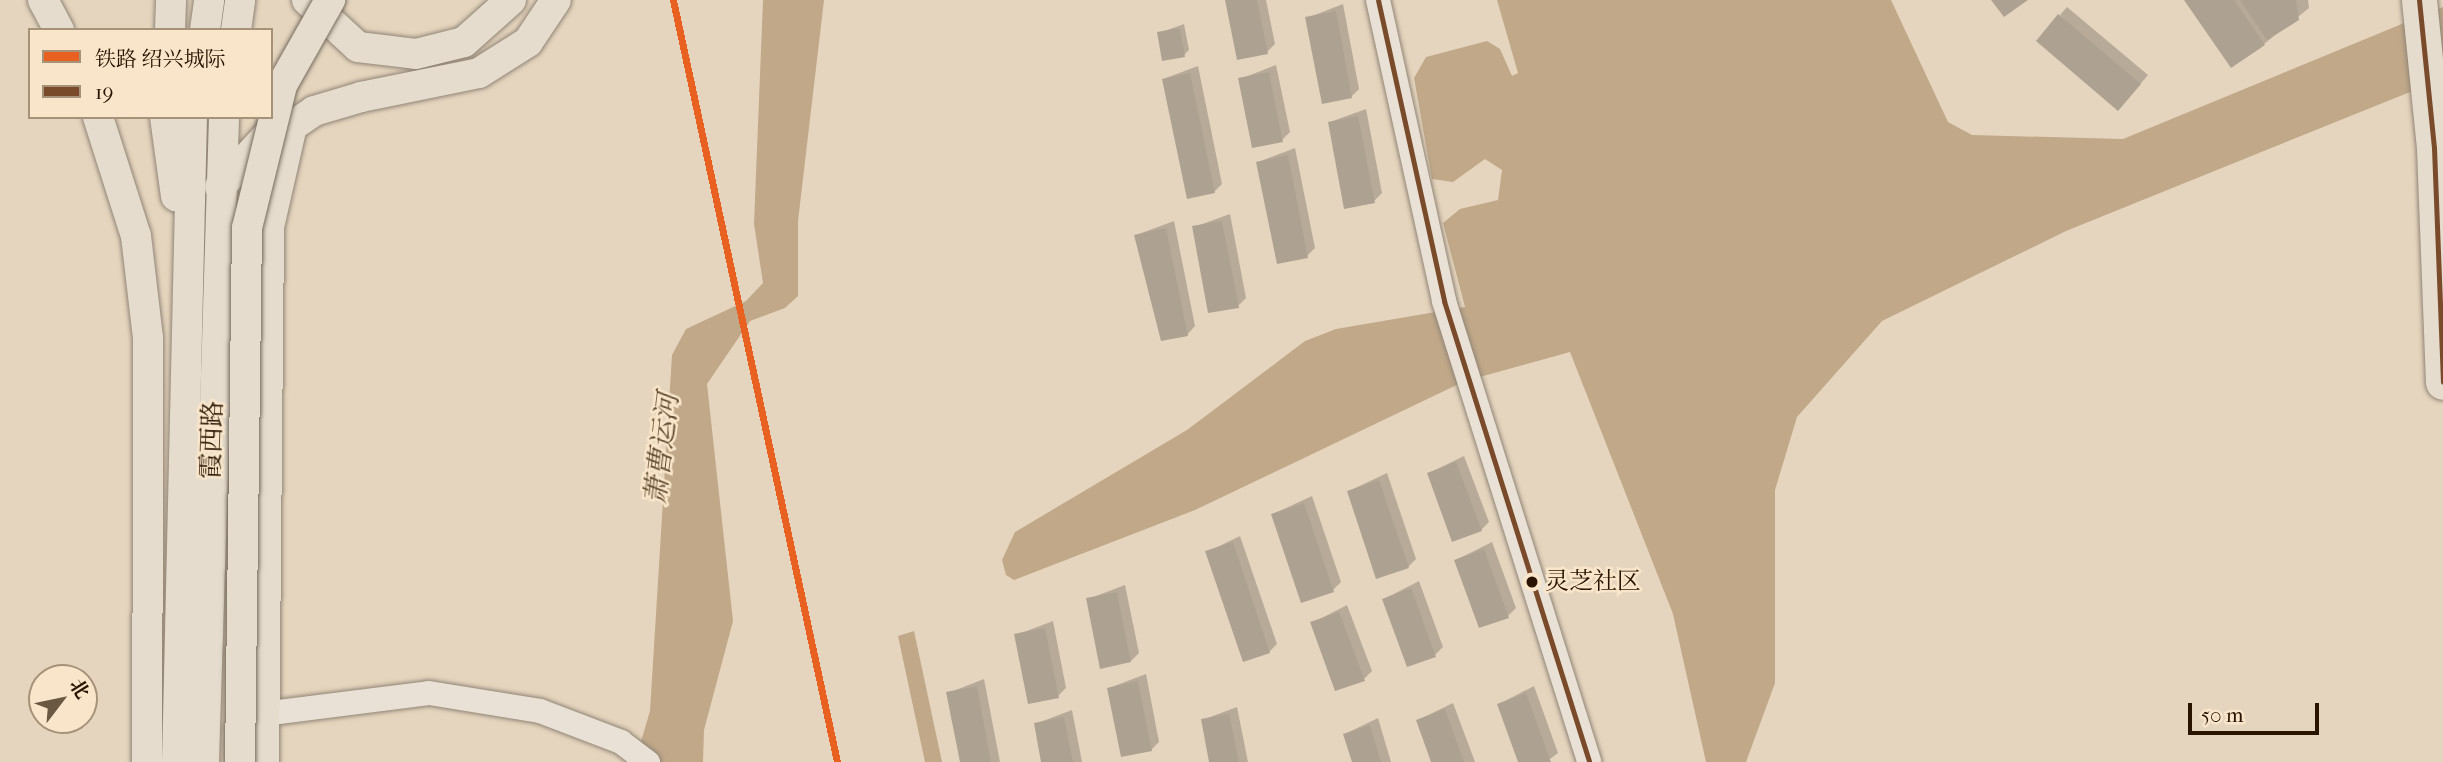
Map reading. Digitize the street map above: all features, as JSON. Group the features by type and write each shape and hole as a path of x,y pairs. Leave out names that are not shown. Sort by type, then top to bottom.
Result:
{"highway":[{"path":"2424,4 2443,54"},
{"path":"2424,4 2443,382"}],"main road":[{"path":"43,0 58,28"},
{"path":"170,28 171,0"},
{"path":"205,28 209,0"},
{"path":"236,28 240,0"},
{"path":"307,0 358,47 416,54 464,42 511,0"},
{"path":"240,762 247,228 282,85 330,0"},
{"path":"220,187 251,147 307,98 357,84 439,76 473,62 519,26 533,0"},
{"path":"264,762 269,227 292,126 314,111 361,97 479,73 528,42 556,0"},
{"path":"99,119 136,236 148,338 147,762"},
{"name":"霞西路","path":"177,762 186,247 182,119"},
{"name":"霞西路","path":"204,762 224,119"}],"street":[{"path":"1378,0 1444,301 1589,762"},
{"path":"263,714 429,693 540,711 621,742 648,762"}],"shaded area":[{"path":"763,0 824,0 798,221 798,296 785,308 750,321 707,384 733,621 704,730 703,762 635,762 650,711 672,355 686,329 746,301 763,283 754,224"},
{"path":"1497,0 1891,0 1948,122 1972,135 2123,139 2443,7 2443,71 2415,90 2066,231 1882,321 1797,417 1775,490 1775,683 1746,762 1706,762 1673,614 1570,352 1465,381 1195,510 1014,580 1006,575 1002,560 1015,532 1187,430 1305,341 1336,329 1465,307 1443,223 1460,209 1498,200 1502,170 1485,159 1453,182 1432,179 1414,78 1426,57 1487,41 1500,49 1512,76 1518,73"},
{"path":"914,631 942,762 925,762 898,636"}],"building":[{"path":"1225,0 1257,0 1268,54 1237,60"},
{"path":"1991,0 2028,0 2004,17"},
{"path":"2184,0 2234,0 2265,45 2231,68"},
{"path":"2240,0 2296,0 2299,20 2267,40"},
{"path":"1336,11 1352,98 1322,104 1305,17"},
{"path":"2058,14 2141,84 2118,111 2036,41"},
{"path":"1180,28 1185,57 1162,61 1157,32"},
{"path":"1269,72 1283,142 1252,148 1238,78"},
{"path":"1190,73 1215,193 1187,199 1162,79"},
{"path":"1358,116 1375,203 1344,209 1328,122"},
{"path":"1288,155 1308,258 1277,264 1256,162"},
{"path":"1222,221 1239,308 1208,313 1192,226"},
{"path":"1166,228 1188,336 1161,341 1134,235"},
{"path":"1456,462 1482,531 1452,542 1427,473"},
{"path":"1379,480 1409,568 1376,579 1347,491"},
{"path":"1304,503 1334,592 1301,603 1271,514"},
{"path":"1233,542 1270,653 1243,662 1205,551"},
{"path":"1484,549 1509,618 1479,628 1454,560"},
{"path":"1411,588 1436,657 1407,667 1382,599"},
{"path":"1117,592 1131,662 1100,669 1086,598"},
{"path":"1339,612 1365,681 1335,691 1310,622"},
{"path":"1045,628 1059,698 1028,704 1014,634"},
{"path":"1138,681 1152,751 1121,757 1107,688"},
{"path":"977,686 991,762 960,762 946,692"},
{"path":"1526,693 1551,762 1518,762 1497,704"},
{"path":"1445,709 1464,762 1431,762 1416,720"},
{"path":"1229,714 1239,762 1209,762 1201,719"},
{"path":"1064,717 1073,762 1041,762 1034,723"},
{"path":"1370,725 1381,762 1352,762 1343,734"}],"rail line":[{"name":"绍兴城际","path":"673,0 837,762"}],"transit line":[{"name":"19","path":"1378,0 1444,301 1589,762"},
{"name":"19","path":"2419,0 2434,148 2443,382"}],"place":[{"name":"灵芝社区","path":"1532,582"}],"water label":[{"name":"萧曹运河","path":"662,449"}]}
